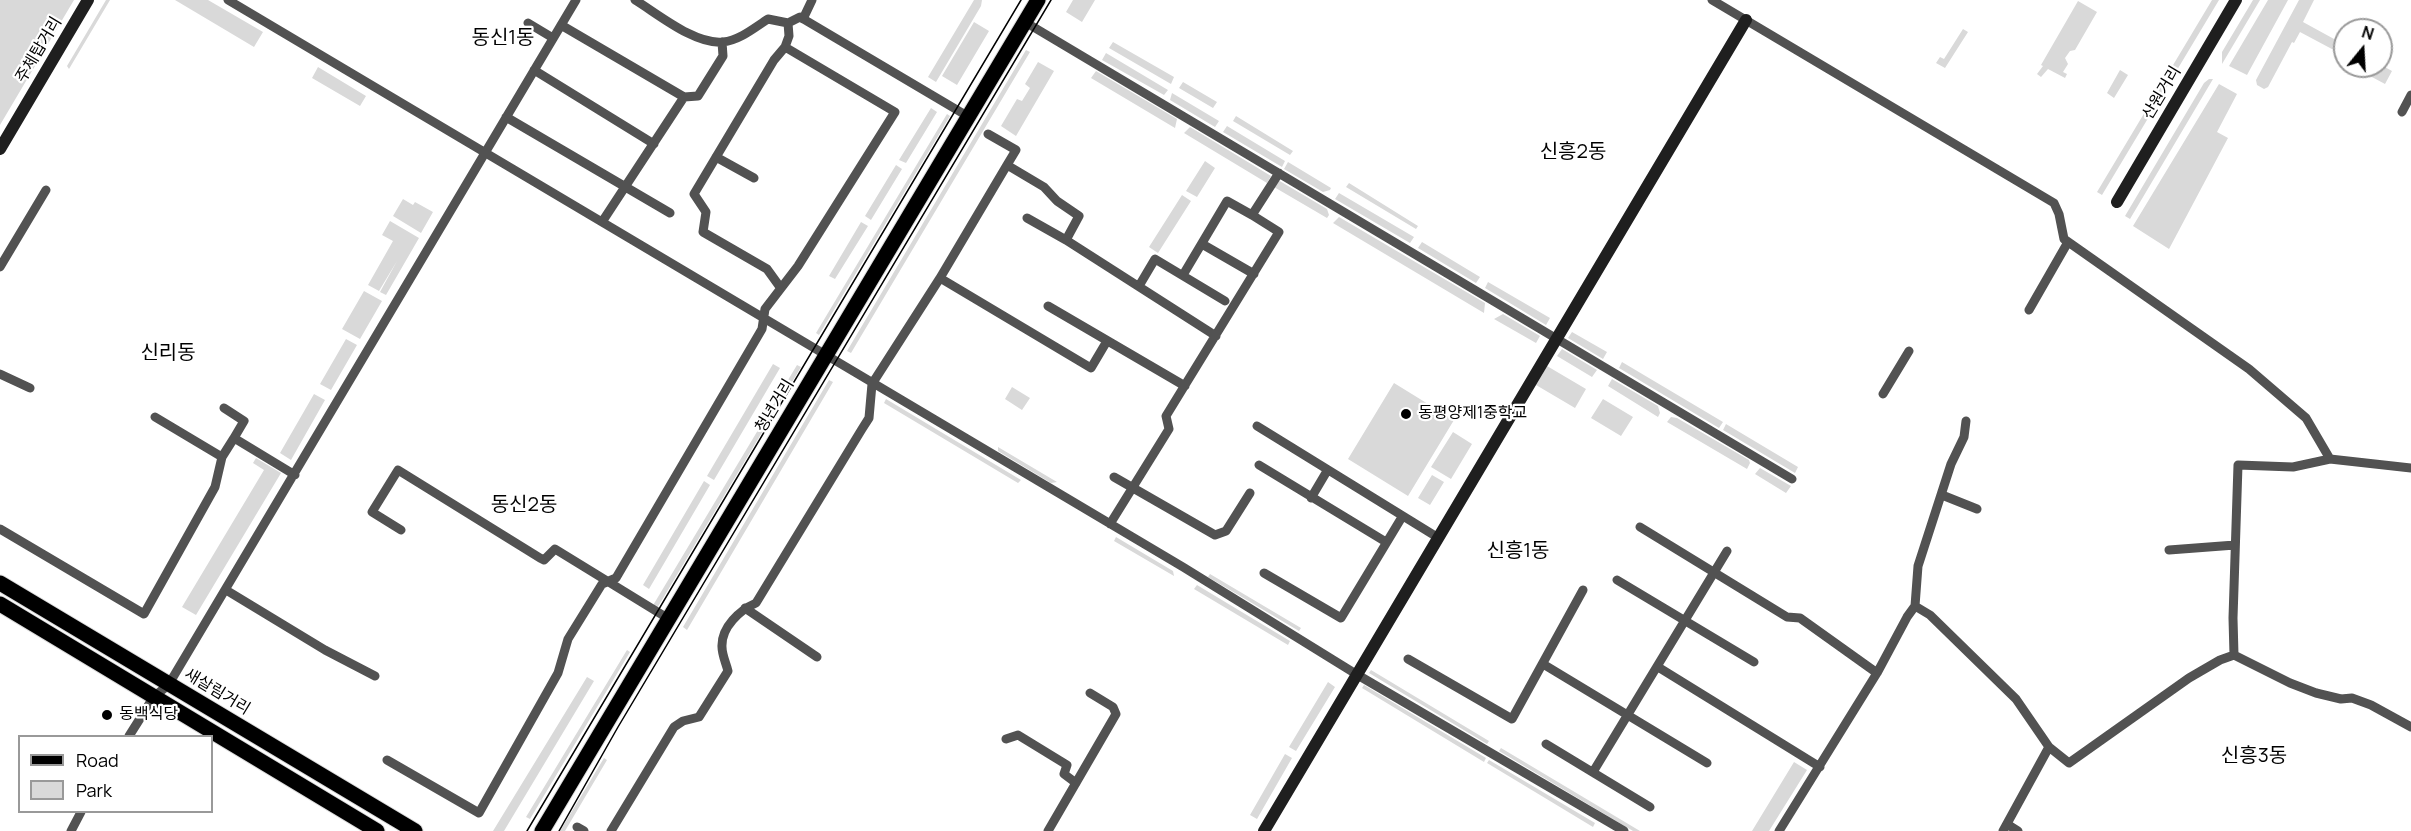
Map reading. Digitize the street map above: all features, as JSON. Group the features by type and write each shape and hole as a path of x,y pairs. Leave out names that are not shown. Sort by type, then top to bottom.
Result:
{"main road":[{"name":"청년거리","path":"542,831 1038,0"},
{"name":"새살림거리","path":"0,583 416,831"},
{"path":"0,604 153,698 378,831"}],"street":[{"name":"주체탑거리","path":"0,149 88,0"},
{"path":"228,0 1110,524 1356,674 1624,831"},
{"path":"130,735 153,698 169,684 576,0"},
{"path":"635,0 692,35 708,41 722,42 744,35 768,19 788,23 800,17 969,117"},
{"path":"803,19 812,0"},
{"path":"1712,0 2054,203 2064,238 2068,242 2249,369 2306,418 2330,459"},
{"name":"산원거리","path":"2116,202 2236,0"},
{"path":"1264,831 1746,20"},
{"path":"1025,22 1792,479"},
{"path":"528,23 553,38"},
{"path":"780,287 767,269 703,232 706,212 694,194 774,60 785,47 789,36 788,23"},
{"path":"561,25 684,97 698,96 723,56 722,42"},
{"path":"387,760 479,813 558,673 568,639 602,584 616,578 762,329 765,309 798,266 895,112 785,47"},
{"path":"534,70 654,144"},
{"path":"2402,112 2411,95"},
{"path":"602,222 684,97"},
{"path":"506,117 670,213"},
{"path":"611,831 674,727 683,721 699,717 728,671 722,647 723,636 735,616 756,603 866,423 872,384 940,278 1016,150 988,134"},
{"path":"716,157 754,178"},
{"path":"1006,165 1044,188 1057,201 1079,216 1066,240"},
{"path":"1252,215 1279,173"},
{"path":"0,267 46,190"},
{"path":"1110,524 1169,429 1166,416 1280,232 1227,201 1183,275"},
{"path":"1027,218 1066,240 1216,336"},
{"path":"2029,309 2068,242"},
{"path":"1202,244 1254,274"},
{"path":"1139,286 1155,259 1225,301"},
{"path":"940,278 1091,368 1107,341"},
{"path":"1048,306 1185,386"},
{"path":"1883,394 1909,351"},
{"path":"0,374 30,388"},
{"path":"0,529 144,614 215,488 222,457 244,421 224,408"},
{"path":"155,417 222,457"},
{"path":"1779,831 1877,673 1915,606 1918,566 1951,464 1964,437 1966,421"},
{"path":"1257,426 1437,537"},
{"path":"234,438 295,475"},
{"path":"2234,655 2238,465 2293,467 2330,459 2411,468"},
{"path":"1259,465 1386,542"},
{"path":"401,530 372,512 398,470 540,558 544,560 555,549 669,619"},
{"path":"1311,498 1327,471"},
{"path":"1114,477 1215,535 1226,531 1250,493"},
{"path":"1942,495 1977,509"},
{"path":"1264,573 1341,618 1402,517"},
{"path":"1640,527 1787,616 1800,618 1877,673"},
{"path":"2169,550 2235,545"},
{"path":"1593,772 1726,551"},
{"path":"1617,580 1754,662"},
{"path":"226,590 325,650 375,676"},
{"path":"1408,659 1512,719 1583,590"},
{"path":"1915,606 1930,615 2016,699 2049,747 2069,763 2189,678 2220,660 2234,655 2290,683 2316,693 2341,699 2352,698 2372,705 2411,727"},
{"path":"745,608 817,657"},
{"path":"1544,664 1707,763"},
{"path":"1658,667 1820,767"},
{"path":"1048,831 1116,714 1113,707 1090,693"},
{"path":"1006,739 1018,735 1067,765 1064,774 1076,783"},
{"path":"1546,744 1650,807"},
{"path":"2018,831 2005,828 2049,747"},
{"path":"71,831 80,813"}],"green space":[{"path":"0,0 74,0 0,125"},
{"path":"106,0 110,0 69,69 67,66"},
{"path":"175,0 208,0 263,32 254,47"},
{"path":"974,0 982,0 981,6 936,82 928,77"},
{"path":"1073,0 1095,0 1082,22 1066,12"},
{"path":"2212,0 2219,0 2102,195 2097,192"},
{"path":"2253,0 2260,0 2222,64 2222,52"},
{"path":"2268,0 2288,0 2247,75 2229,66"},
{"path":"2299,0 2314,0 2303,22 2333,38 2333,50 2300,32 2294,43 2292,42 2268,87 2264,89 2257,85 2256,80"},
{"path":"2078,1 2097,12 2075,50 2070,51 2065,58 2068,64 2063,72 2067,74 2065,78 2048,69 2041,77 2037,74 2043,66 2041,65"},
{"path":"974,22 989,31 957,85 942,76"},
{"path":"1963,29 1968,32 1945,68 1936,63 1940,57 1944,59"},
{"path":"1113,42 1174,77 1171,84 1109,48"},
{"path":"1026,50 1030,52 851,353 847,351"},
{"path":"1106,53 1168,90 1164,95 1102,60"},
{"path":"1038,62 1054,71 1016,136 1001,126 1017,99 1022,101 1030,88 1025,84"},
{"path":"318,67 366,96 360,106 312,78"},
{"path":"2120,70 2128,75 2114,98 2107,93"},
{"path":"1096,71 1177,119 1175,128 1091,78"},
{"path":"2374,78 2388,78 2385,84"},
{"path":"2213,79 2130,219 2125,216 2204,83"},
{"path":"1183,82 1217,102 1213,108 1179,88"},
{"path":"2219,84 2237,94 2217,132 2228,138 2169,249 2133,226"},
{"path":"1172,93 1219,121 1215,127 1170,100"},
{"path":"931,108 937,112 906,163 899,160"},
{"path":"947,114 950,116 819,335 816,333"},
{"path":"1236,116 1293,151 1290,155 1233,121"},
{"path":"1227,126 1285,161 1282,167 1223,132"},
{"path":"1190,127 1271,176 1267,183 1184,133"},
{"path":"1205,161 1215,168 1197,197 1186,191"},
{"path":"1288,162 1331,188 1330,190 1323,192 1284,169"},
{"path":"896,165 902,169 871,220 865,216"},
{"path":"1278,180 1327,209 1329,215 1327,218 1274,187"},
{"path":"1349,183 1418,226 1416,229 1346,187"},
{"path":"1339,193 1414,237 1410,243 1335,199"},
{"path":"1182,195 1191,201 1158,253 1149,247"},
{"path":"403,199 413,205 415,202 433,212 421,233 393,216"},
{"path":"1339,217 1485,303 1484,313 1333,223"},
{"path":"390,221 419,238 386,295 380,292 397,261 379,291 368,285 393,241 382,235"},
{"path":"861,222 868,226 835,279 829,276"},
{"path":"1422,242 1480,277 1476,283 1418,248"},
{"path":"1488,282 1550,318 1546,325 1485,288"},
{"path":"364,291 382,301 360,339 342,329"},
{"path":"1503,314 1540,336 1536,343 1494,319"},
{"path":"1572,332 1607,352 1603,359 1568,338"},
{"path":"346,339 357,345 331,390 320,384"},
{"path":"1562,349 1597,370 1592,377 1557,356"},
{"path":"1622,362 1723,422 1719,428 1619,368"},
{"path":"773,364 780,368 714,480 707,476"},
{"path":"797,365 801,367 656,610 652,607"},
{"path":"1547,366 1586,389 1575,408 1536,385"},
{"path":"1612,379 1658,406 1660,413 1658,417 1608,386"},
{"path":"829,380 833,382 687,630 683,627"},
{"path":"1394,383 1454,420 1408,496 1348,459"},
{"path":"1012,387 1030,398 1022,410 1005,399"},
{"path":"314,394 325,400 291,460 280,453"},
{"path":"886,399 1021,480 1018,483 884,403"},
{"path":"1603,399 1633,417 1621,436 1591,418"},
{"path":"1671,417 1677,418 1749,460 1747,469 1667,422"},
{"path":"1726,424 1798,467 1795,473 1723,430"},
{"path":"1453,432 1472,444 1451,479 1431,467"},
{"path":"998,447 1057,482 1051,483 998,451"},
{"path":"256,458 281,473 196,615 182,607 264,470 253,463"},
{"path":"1760,468 1791,486 1786,493 1755,474"},
{"path":"1432,475 1444,482 1430,505 1418,498"},
{"path":"704,481 710,485 649,589 643,585"},
{"path":"1116,537 1173,571 1174,576 1114,541"},
{"path":"1210,574 1301,628 1299,631 1208,577"},
{"path":"1197,585 1290,641 1288,645 1194,589"},
{"path":"627,650 630,652 530,819 526,817"},
{"path":"1371,670 1489,741 1487,744 1369,673"},
{"path":"587,677 594,681 504,831 493,831"},
{"path":"1328,682 1335,687 1296,751 1289,747"},
{"path":"1364,685 1486,758 1484,762 1362,688"},
{"path":"1501,748 1640,831 1633,831 1499,751"},
{"path":"1285,754 1292,758 1257,819 1250,815"},
{"path":"604,758 607,760 565,831 560,831"},
{"path":"1489,760 1595,823 1593,827 1487,763"},
{"path":"1794,762 1807,770 1769,831 1752,831"}],"tram line":[{"path":"527,831 1021,0"},
{"path":"559,831 618,727 1051,0"}],"place":[{"name":"동평양제1중학교","path":"1406,414"},
{"name":"동백식당","path":"107,715"}],"district":[{"name":"동신1동","path":"503,38"},
{"name":"신흥2동","path":"1573,152"},
{"name":"신리동","path":"168,353"},
{"name":"동신2동","path":"524,505"},
{"name":"신흥1동","path":"1518,551"},
{"name":"신흥3동","path":"2254,756"}]}
